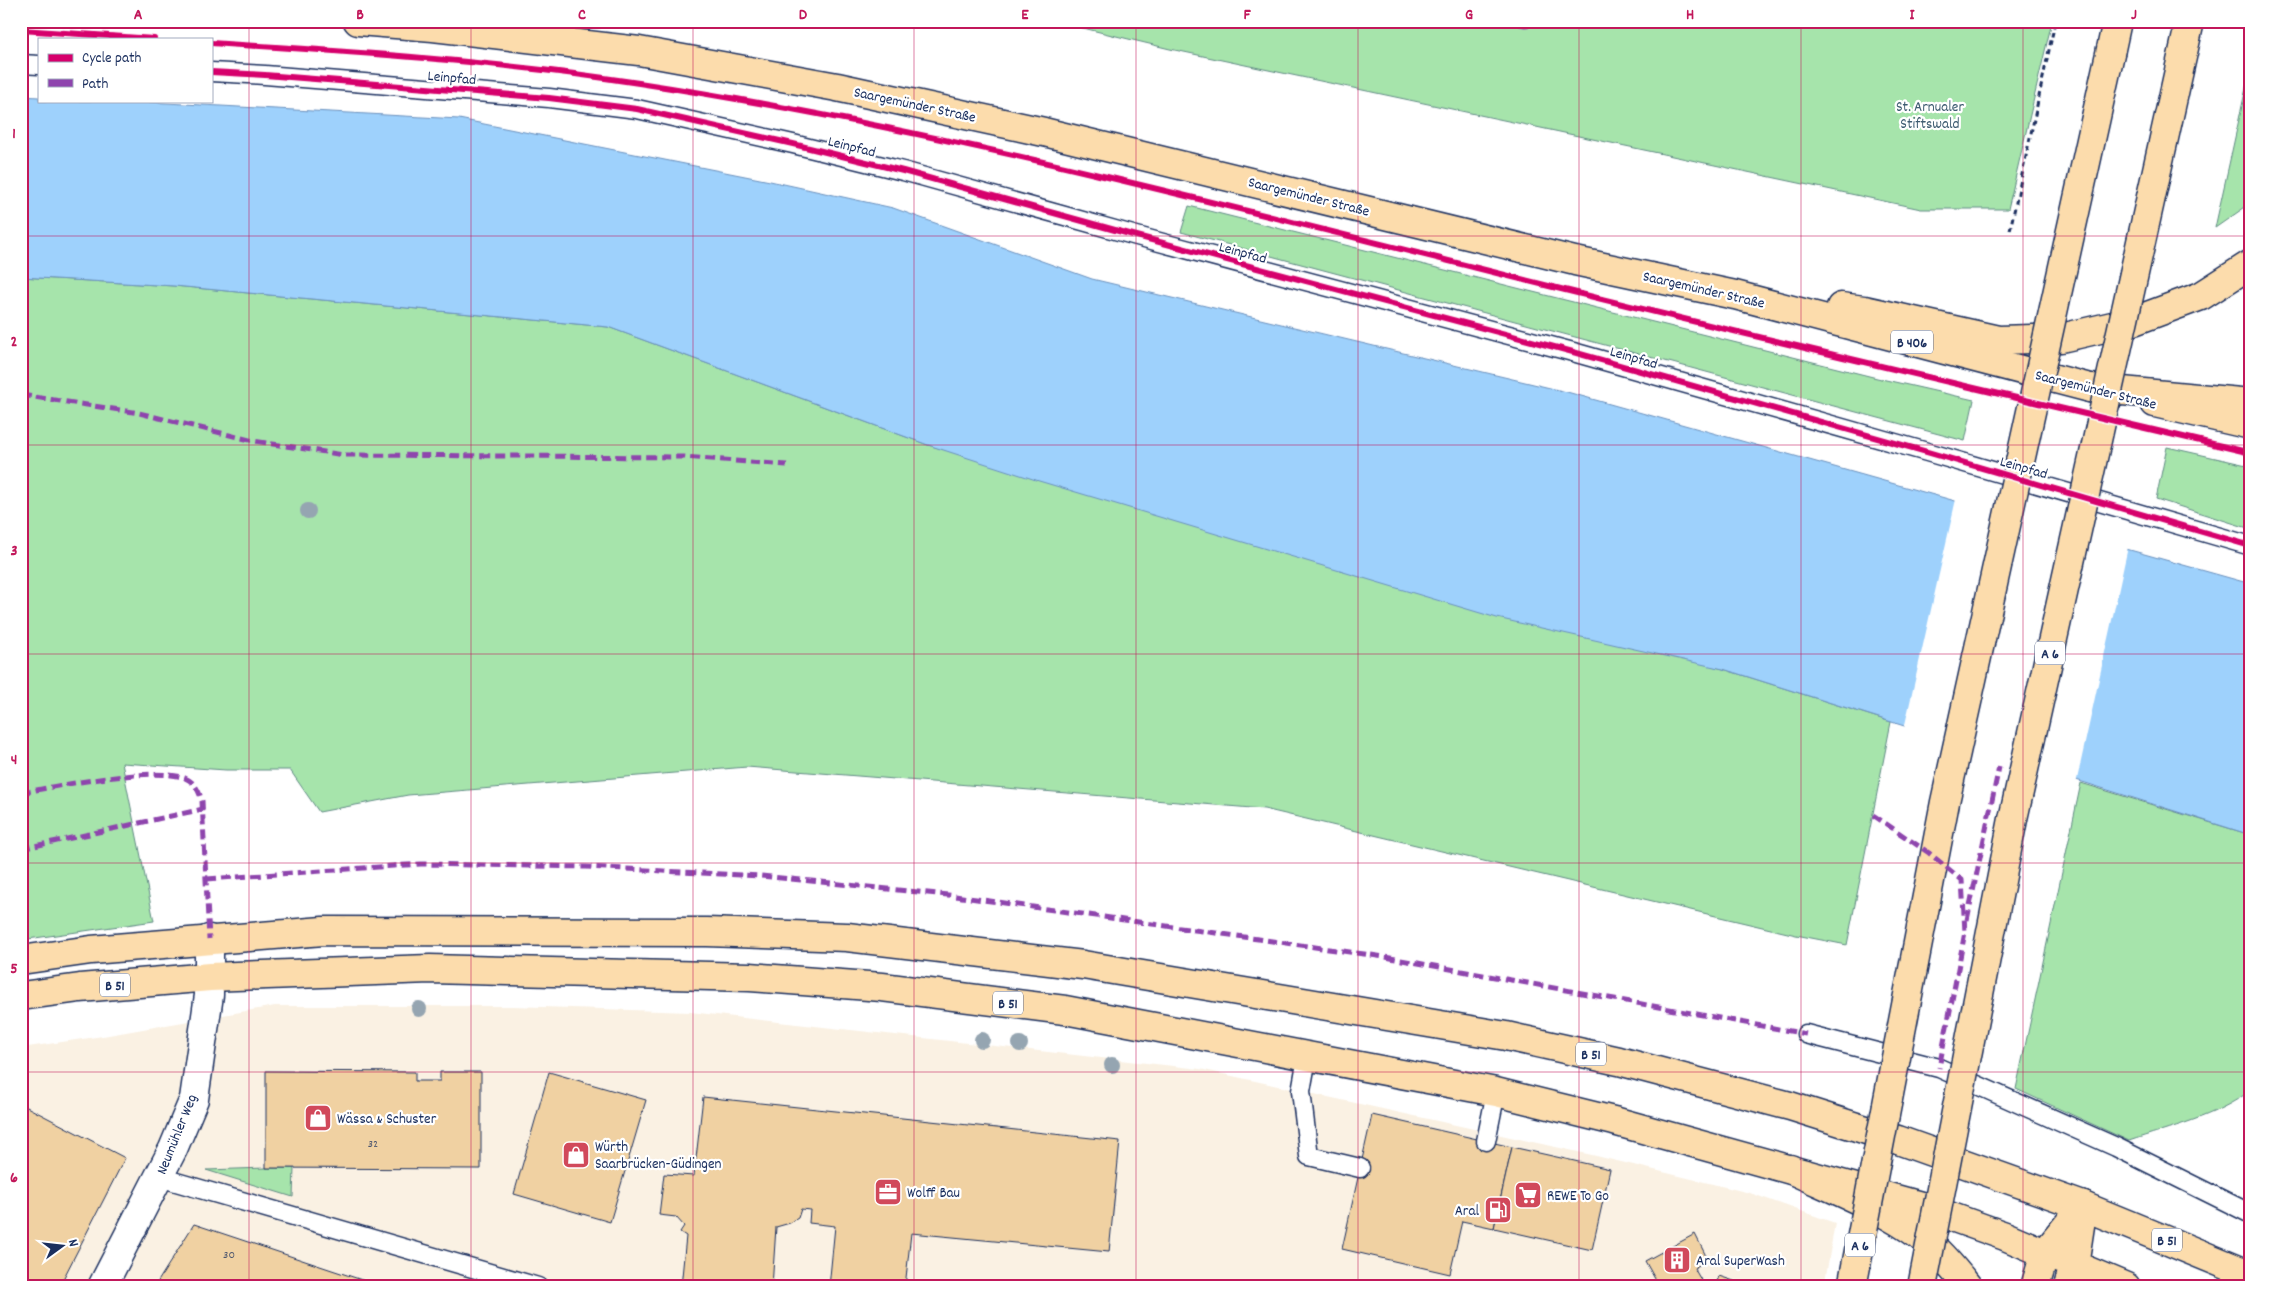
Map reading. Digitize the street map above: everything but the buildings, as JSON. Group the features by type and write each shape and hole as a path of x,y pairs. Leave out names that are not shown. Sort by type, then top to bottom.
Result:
{"main road":[{"name":"Saargemünder Straße","path":"358,21 434,27 639,51 837,87 1044,132 1575,262 1735,295 2090,388 2251,425"},
{"name":"A 6","path":"1852,1287 1945,802 2118,21"},
{"name":"A 6","path":"1922,1287 2015,809 2190,21"},
{"path":"1735,295 1864,310 1998,340 2061,338 2122,325 2201,296 2251,264"},
{"path":"2090,388 2251,402"},
{"name":"B 51","path":"21,960 91,950 323,931 707,932 847,937 1083,965 1435,1023 1619,1060 1790,1106 1898,1140 2083,1206 2251,1275"},
{"name":"B 51","path":"21,996 80,988 210,977 430,969 750,977 882,987 1065,1010 1307,1058 1496,1092 1614,1121 1921,1206 2005,1236 2045,1253 2072,1276 2126,1287"},
{"path":"1790,1169 1888,1216 1920,1236 1956,1270 1968,1287"},
{"path":"2035,1287 2045,1253 2083,1206"},
{"path":"2072,1276 2083,1206"}],"street":[{"name":"Neumühler Weg","path":"102,1287 159,1177 194,1099 210,977 209,939"}],"lane":[{"path":"21,64 38,65"},
{"name":"Leinpfad","path":"212,72 549,98 636,109 793,144 903,171 1133,235 1574,352 2251,546"},
{"path":"1806,1034 1939,1068 2116,1147 2251,1214"},
{"path":"1307,1058 1301,1091 1309,1156 1360,1168"},
{"path":"1486,1141 1496,1092"},
{"path":"159,1177 538,1287"}],"path":[{"path":"2010,230 2054,27"}],"shaded area":[{"path":"275,1006 513,1006 690,1012 1200,1069 1592,1155 1750,1193 1835,1223 1824,1287 21,1287 21,1048 103,1036"}],"green space":[{"name":"St. Arnualer Stiftswald","path":"1054,21 2052,21 2008,209 1921,209 1170,49"},
{"path":"2251,65 2251,203 2215,228"},
{"path":"1189,206 1877,378 1974,400 1965,441 1181,232"},
{"path":"21,277 174,286 608,327 928,445 1723,669 1891,722 1847,945 1796,935 1264,809 747,767 408,795 319,812 290,770 226,770 122,763 154,921 21,940"},
{"path":"2167,447 2251,466 2251,529 2156,499"},
{"path":"2081,783 2251,835 2251,1090 2208,1114 2129,1141 2016,1089"},
{"path":"294,1168 293,1197 206,1170"}],"water":[{"path":"21,96 38,97 38,102 147,102 459,119 770,181 893,208 1092,279 1567,392 2251,584 2251,835 1723,669 1497,618 1039,481 928,445 608,327 174,286 21,277"}],"pier":[{"path":"1956,499 2128,547 2076,784 1904,729"}],"marked path":[{"path":"1505,21 1525,25 1567,21"},
{"path":"21,395 139,413 254,441 344,455 685,457 787,465"},
{"path":"1967,920 1999,767"},
{"path":"21,793 104,778 151,774 185,778 194,784 202,801 209,939"},
{"path":"21,849 203,809"},
{"path":"1873,815 1929,853 1962,880 1965,932 1939,1068"},
{"path":"207,879 421,864 586,867 761,876 948,895 1385,957 1806,1034"}],"cycle path":[{"path":"21,30 139,38"},
{"path":"212,43 479,63 586,75 745,100 850,120 1164,190 1670,316 2251,453"},
{"path":"212,72 549,98 637,109 793,144 903,171 1133,235 1573,352 2251,546"}],"place":[{"name":"Wässa & Schuster","path":"318,1118"},
{"name":"Würth Saarbrücken-Güdingen","path":"576,1155"},
{"name":"Wolff Bau","path":"888,1192"},
{"name":"REWE To Go","path":"1528,1195"},
{"name":"Aral","path":"1498,1210"},
{"name":"Aral SuperWash","path":"1677,1260"}]}
